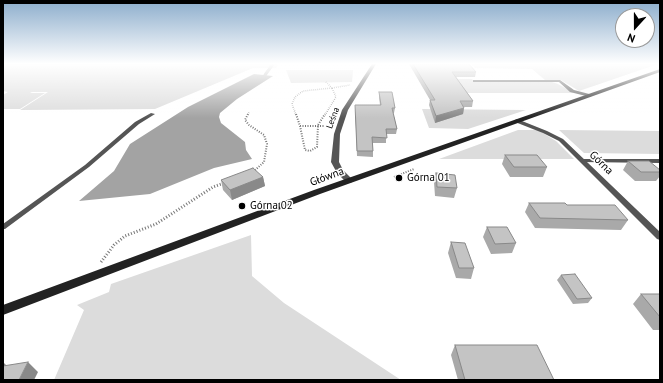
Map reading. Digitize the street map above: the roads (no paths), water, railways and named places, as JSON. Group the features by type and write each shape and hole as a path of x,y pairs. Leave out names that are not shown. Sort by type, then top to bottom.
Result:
{"main road":[{"name":"Główna","path":"3,310 350,181 627,82"}],"street":[{"name":"Leśna","path":"350,181 340,171 335,162 337,134 345,110 363,82"},
{"path":"561,82 572,90 590,95"},
{"name":"Górna","path":"517,121 561,140 660,237"}],"lane":[{"path":"3,227 87,166 137,123 153,114"},
{"path":"583,161 660,161"}],"place":[{"name":"Górna 01","path":"399,178"},
{"name":"Górna 02","path":"242,206"}]}
